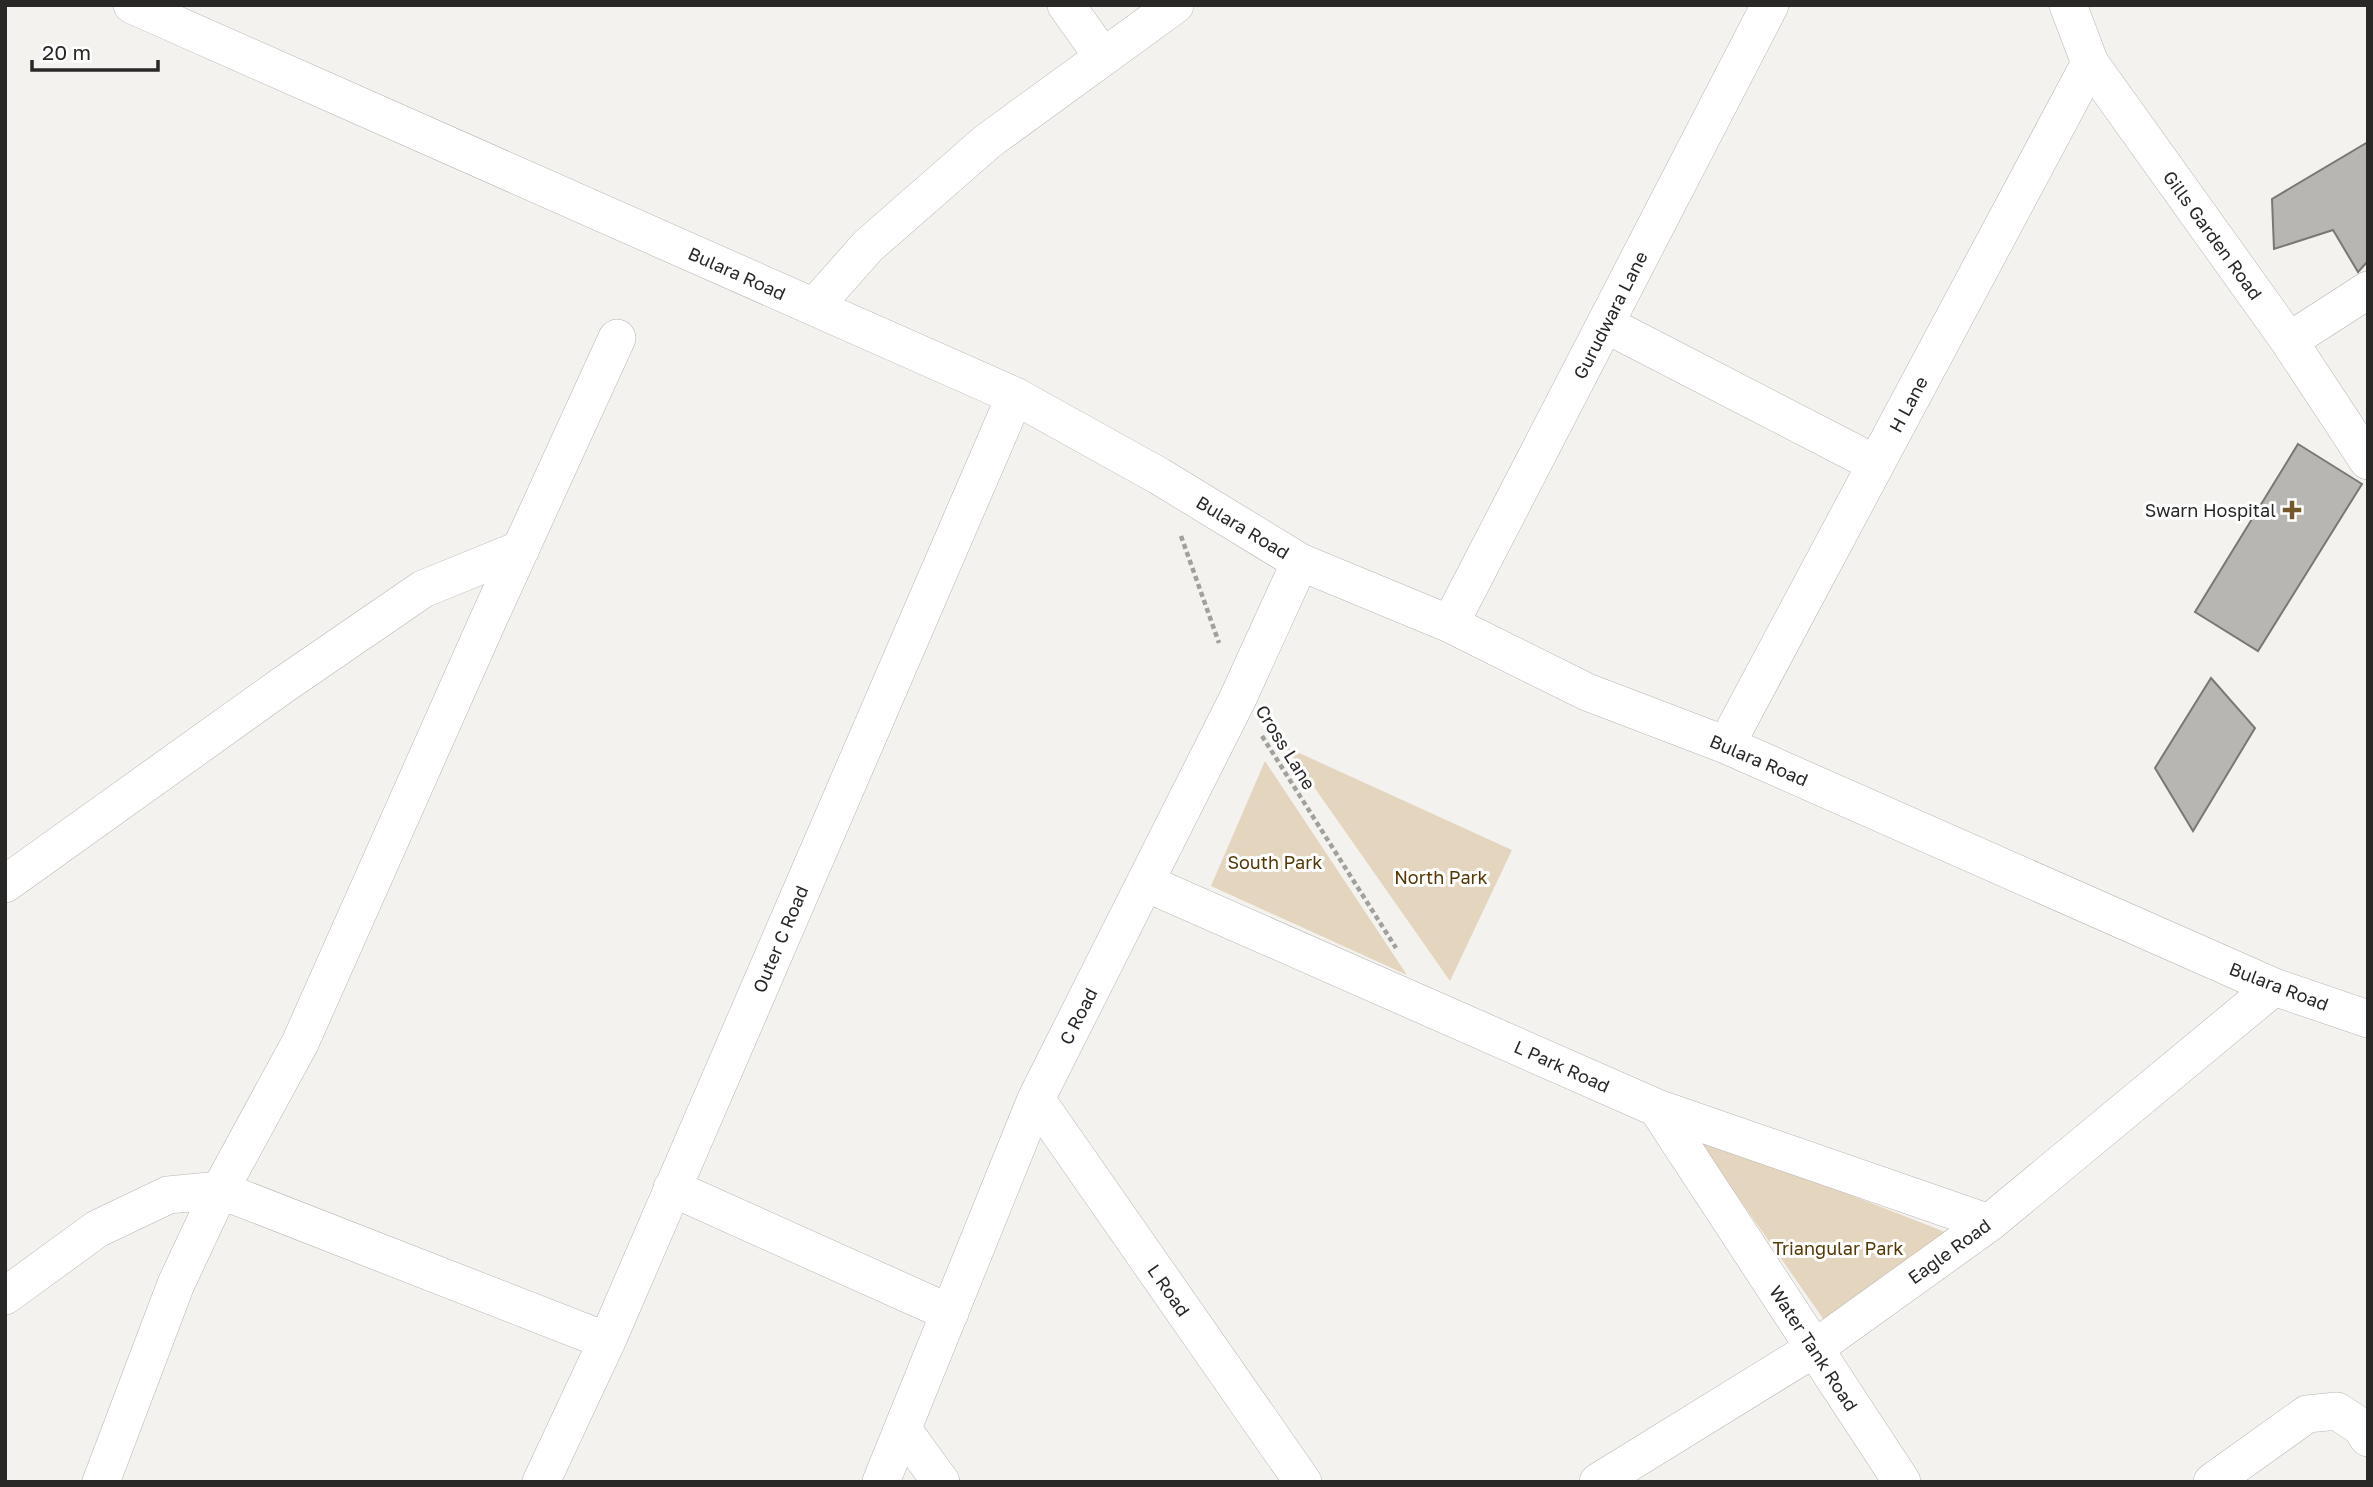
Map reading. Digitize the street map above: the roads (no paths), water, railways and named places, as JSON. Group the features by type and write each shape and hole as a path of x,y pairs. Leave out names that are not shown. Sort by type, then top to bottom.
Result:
{"street":[{"name":"Bulara Road","path":"132,5 1015,396 1159,476 1300,562 1450,624 1587,692 1726,745 2274,986 2368,1019"},
{"path":"1066,5 1103,57"},
{"path":"814,307 868,246 988,141 1175,5"},
{"name":"Gurudwara Lane","path":"1450,624 1770,5"},
{"name":"Gills Garden Road","path":"2070,6 2090,63 2289,341 2368,461"},
{"name":"H Lane","path":"1726,745 2090,63"},
{"path":"2289,341 2368,290"},
{"path":"1605,324 1876,464"},
{"path":"101,1482 176,1284 220,1190 300,1043 617,338"},
{"name":"Outer C Road","path":"541,1482 607,1341 1015,396"},
{"path":"5,884 283,685 423,589 521,549"},
{"name":"C Road","path":"881,1482 1035,1099 1238,698 1300,562"},
{"name":"L Park Road","path":"1146,883 1657,1108 1989,1223"},
{"name":"Eagle Road","path":"1598,1482 1815,1348 1989,1223 2274,986"},
{"name":"L Road","path":"1035,1099 1303,1482"},
{"name":"Water Tank Road","path":"1657,1108 1902,1482"},
{"path":"672,1188 950,1313"},
{"path":"5,1296 97,1229 168,1195 220,1190 607,1341"},
{"path":"2212,1482 2307,1414 2337,1411 2361,1427 2368,1438"},
{"path":"903,1430 940,1482"}],"place":[{"name":"Swarn Hospital","path":"2292,510"}],"park label":[{"name":"South Park","path":"1275,862"},
{"name":"North Park","path":"1441,877"},
{"name":"Triangular Park","path":"1838,1248"}]}
